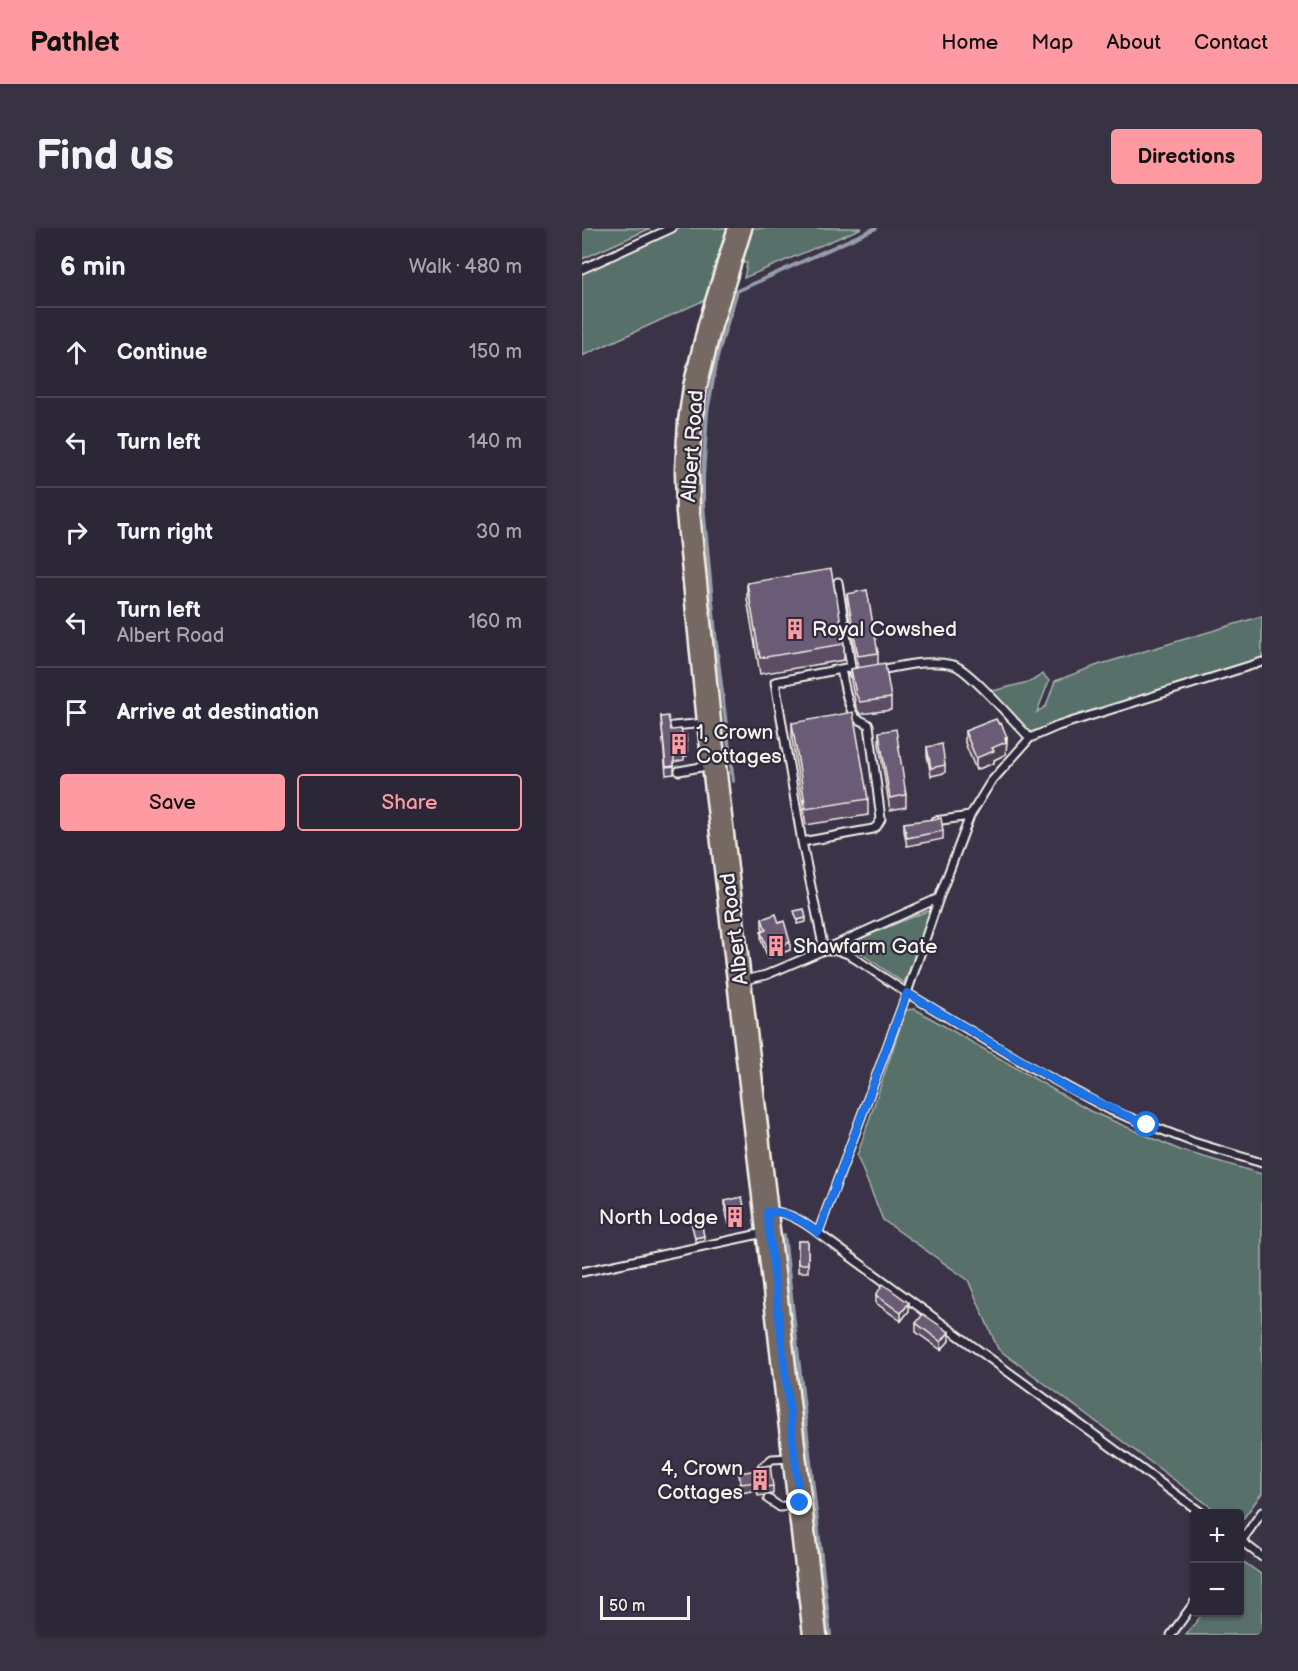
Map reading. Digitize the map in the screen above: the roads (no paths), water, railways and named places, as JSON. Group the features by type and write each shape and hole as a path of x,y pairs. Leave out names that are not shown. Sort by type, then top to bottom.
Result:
{"main road":[{"name":"Albert Road","path":"740,228 702,357 690,422 687,469 688,513 709,722 815,1635"}],"lane":[{"path":"582,269 672,228"},
{"path":"838,582 852,674 863,673"},
{"path":"874,671 931,662 956,665 970,676 1030,738"},
{"path":"818,1233 970,816 990,783 1030,738 1042,731 1262,662"},
{"path":"824,950 802,842 775,682 851,667"},
{"path":"802,842 873,829 881,819 869,725 864,720 856,718 852,711 841,669"},
{"path":"673,726 709,722"},
{"path":"679,771 714,765"},
{"path":"923,823 970,816"},
{"path":"740,982 766,975 939,898"},
{"path":"824,950 837,950 848,954 907,993 1034,1069 1110,1110 1193,1142 1262,1163"},
{"path":"582,1272 768,1222 778,1211 809,1226 1196,1509"},
{"path":"762,1467 772,1459 794,1457"},
{"path":"768,1498 780,1507 800,1503"},
{"path":"1244,1536 1262,1512"},
{"path":"1244,1544 1262,1557"},
{"path":"1171,1635 1190,1609"}],"waterway":[{"path":"733,781 716,644 703,505 707,412 718,353 737,291 876,228"},
{"path":"784,1235 830,1635"}],"place":[{"name":"Royal Cowshed","path":"795,629"},
{"name":"1, Crown Cottages","path":"679,744"},
{"name":"Shawfarm Gate","path":"776,946"},
{"name":"North Lodge","path":"735,1217"},
{"name":"4, Crown Cottages","path":"760,1480"}]}
